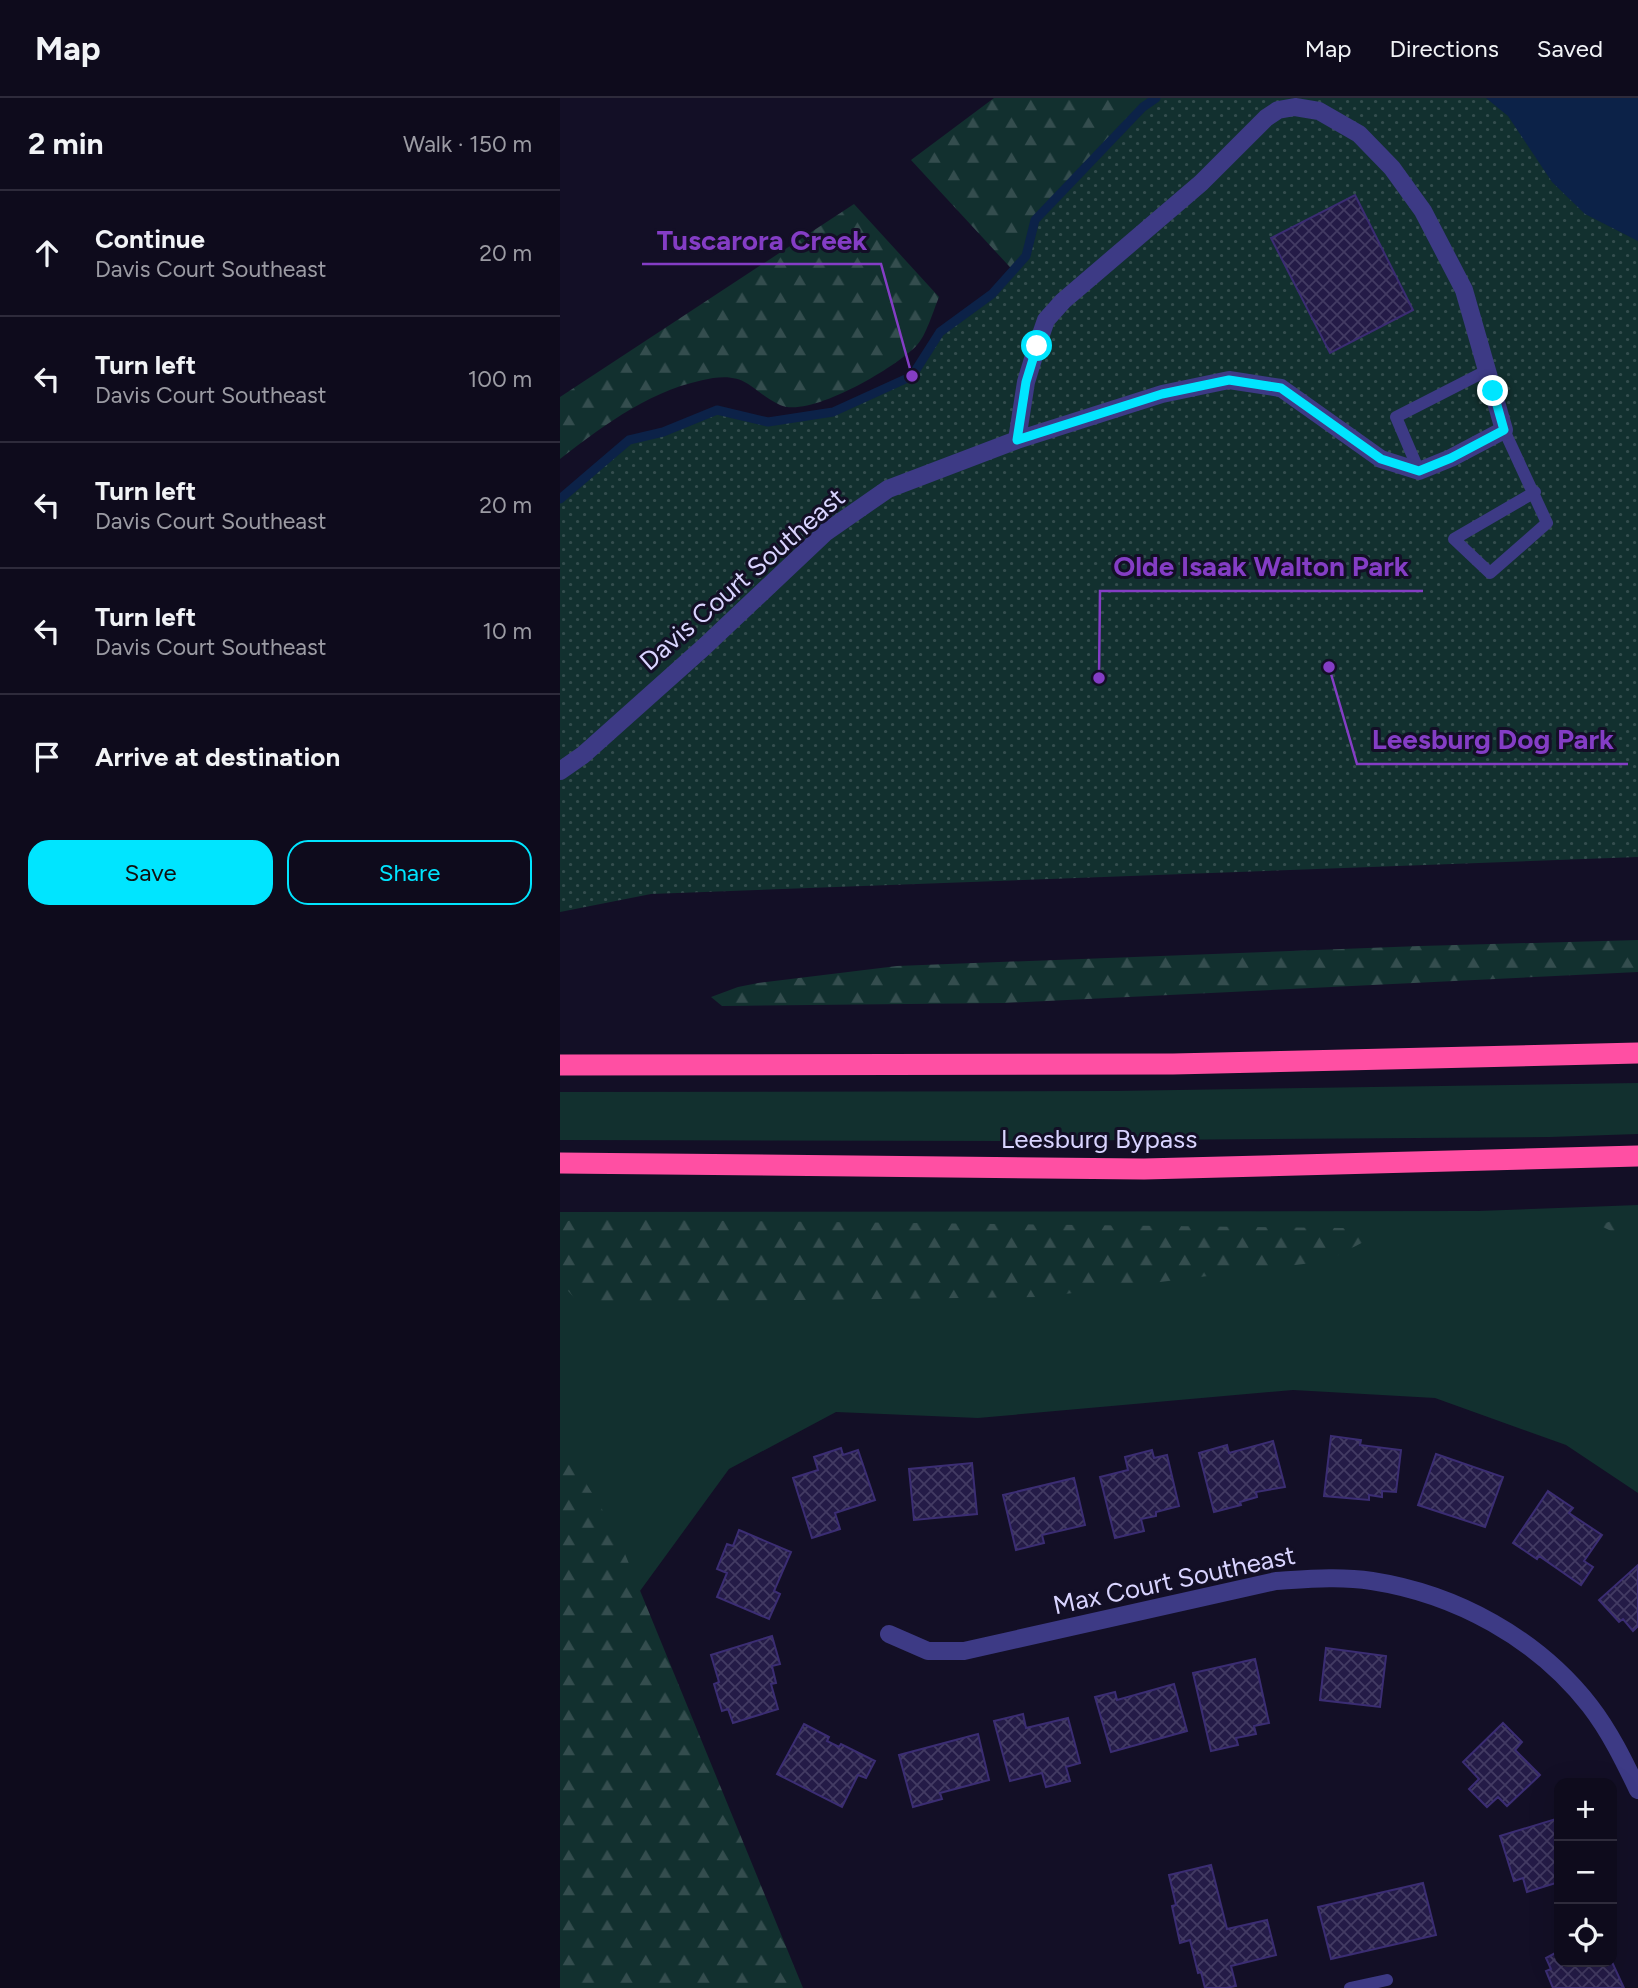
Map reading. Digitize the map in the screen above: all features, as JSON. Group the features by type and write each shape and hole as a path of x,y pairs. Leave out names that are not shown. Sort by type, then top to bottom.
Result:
{"highway":[{"path":"560,1065 1173,1064 1638,1053"},
{"name":"Leesburg Bypass","path":"560,1163 1144,1169 1638,1156"}],"street":[{"path":"1017,440 1026,382 1046,320 1063,301 1201,183 1266,118 1278,110 1295,107 1319,111 1359,134 1392,168 1423,211 1464,290 1504,430 1451,458 1419,471"},
{"name":"Davis Court Southeast","path":"560,771 583,755 704,647 826,532 888,489 1017,440 1162,394 1229,380 1281,388 1381,459 1419,471"},
{"name":"Max Court Southeast","path":"889,1634 928,1651 964,1651 1276,1581 1323,1578 1370,1581 1405,1588 1467,1609 1511,1634 1553,1666 1590,1706 1618,1748 1638,1790"}],"lane":[{"path":"1419,471 1396,417 1486,371"},
{"path":"1504,430 1535,492 1547,523 1490,573 1454,539 1535,492"},
{"path":"1350,1988 1387,1980"}],"green space":[{"path":"994,98 1377,98 1032,291 911,160"},
{"path":"1156,98 1638,98 1638,857 651,894 560,912 560,499 629,440 663,432 717,410 768,422 833,412 911,376 940,332 992,294 1026,256 1035,220 1143,107"},
{"path":"854,204 939,297 924,335 907,354 873,377 811,405 780,405 735,378 713,378 691,383 632,409 560,459 560,397"},
{"path":"1638,940 1638,972 1004,1003 722,1006 711,997 758,983 897,966"},
{"path":"1638,1083 1638,1134 1008,1141 560,1140 560,1092 1114,1091"},
{"path":"1638,1205 1638,1493 1566,1445 1435,1398 1293,1390 978,1418 836,1412 729,1469 640,1591 560,1671 560,1212 1478,1211"},
{"path":"576,1219 1343,1228 1373,1237 1327,1261 1041,1297 579,1303 560,1282 560,1223"},
{"path":"1638,1220 1638,1234 1615,1233 1599,1225 1612,1221"},
{"path":"560,1441 616,1532 803,1988 560,1988"}],"water":[{"path":"1486,98 1638,98 1638,241 1585,214 1552,182 1508,116"}],"building":[{"path":"1355,195 1413,310 1330,353 1271,238"},
{"path":"1331,1436 1361,1440 1360,1445 1401,1450 1396,1492 1382,1491 1382,1497 1369,1495 1369,1500 1324,1496"},
{"path":"1273,1441 1285,1487 1256,1492 1257,1497 1240,1502 1241,1505 1214,1512 1199,1453 1227,1445 1229,1453"},
{"path":"841,1448 843,1455 858,1450 875,1500 835,1513 840,1529 812,1538 793,1478 818,1470 814,1457"},
{"path":"1152,1450 1154,1458 1167,1455 1179,1506 1141,1519 1144,1531 1115,1538 1100,1477 1128,1470 1125,1457"},
{"path":"1436,1454 1503,1477 1485,1527 1418,1505"},
{"path":"972,1463 977,1514 914,1520 909,1469"},
{"path":"1074,1478 1085,1525 1042,1535 1044,1543 1016,1550 1003,1495"},
{"path":"1548,1491 1573,1508 1569,1513 1602,1535 1584,1561 1593,1567 1581,1585 1539,1556 1537,1559 1513,1543"},
{"path":"739,1530 791,1552 774,1591 780,1594 769,1619 717,1597 727,1573 717,1569 727,1544 733,1546"},
{"path":"1638,1565 1638,1626 1633,1631 1623,1619 1619,1622 1599,1600"},
{"path":"772,1636 780,1664 772,1666 776,1683 771,1684 778,1709 733,1723 728,1709 722,1711 714,1684 719,1682 711,1655"},
{"path":"1326,1648 1386,1656 1380,1707 1320,1700"},
{"path":"1255,1659 1269,1723 1254,1726 1256,1734 1236,1738 1238,1745 1211,1751 1193,1673"},
{"path":"1174,1684 1187,1731 1111,1752 1095,1697 1115,1692 1117,1700"},
{"path":"1023,1714 1026,1728 1068,1718 1080,1763 1066,1767 1070,1781 1046,1787 1042,1773 1010,1781 994,1721"},
{"path":"1503,1723 1522,1742 1515,1750 1540,1775 1507,1806 1498,1797 1487,1807 1469,1789 1479,1779 1463,1762"},
{"path":"804,1724 829,1737 827,1741 839,1747 841,1744 875,1761 866,1778 858,1775 842,1807 777,1774"},
{"path":"978,1734 989,1780 940,1793 942,1799 913,1807 899,1755"},
{"path":"1554,1820 1554,1884 1527,1892 1523,1878 1514,1881 1500,1836"},
{"path":"1211,1865 1227,1929 1267,1920 1276,1955 1231,1966 1236,1986 1226,1988 1205,1988 1201,1972 1198,1973 1190,1940 1180,1943 1172,1906 1176,1905 1169,1875"},
{"path":"1423,1883 1436,1935 1331,1959 1318,1907"},
{"path":"1554,1954 1554,1967 1614,1967 1624,1988 1553,1988 1546,1971 1551,1969 1546,1958"}],"waterway":[{"path":"560,499 629,440 663,432 717,410 768,422 833,412 912,376 940,332 992,294 1026,256 1035,220 1143,107 1156,98"}],"place":[{"name":"Tuscarora Creek","path":"912,376"},
{"name":"Leesburg Dog Park","path":"1329,667"},
{"name":"Olde Isaak Walton Park","path":"1099,678"}],"route":[{"path":"1037,346 1026,382 1017,440 1162,394 1229,380 1281,388 1381,459 1419,471 1451,458 1504,430 1493,391"}]}
